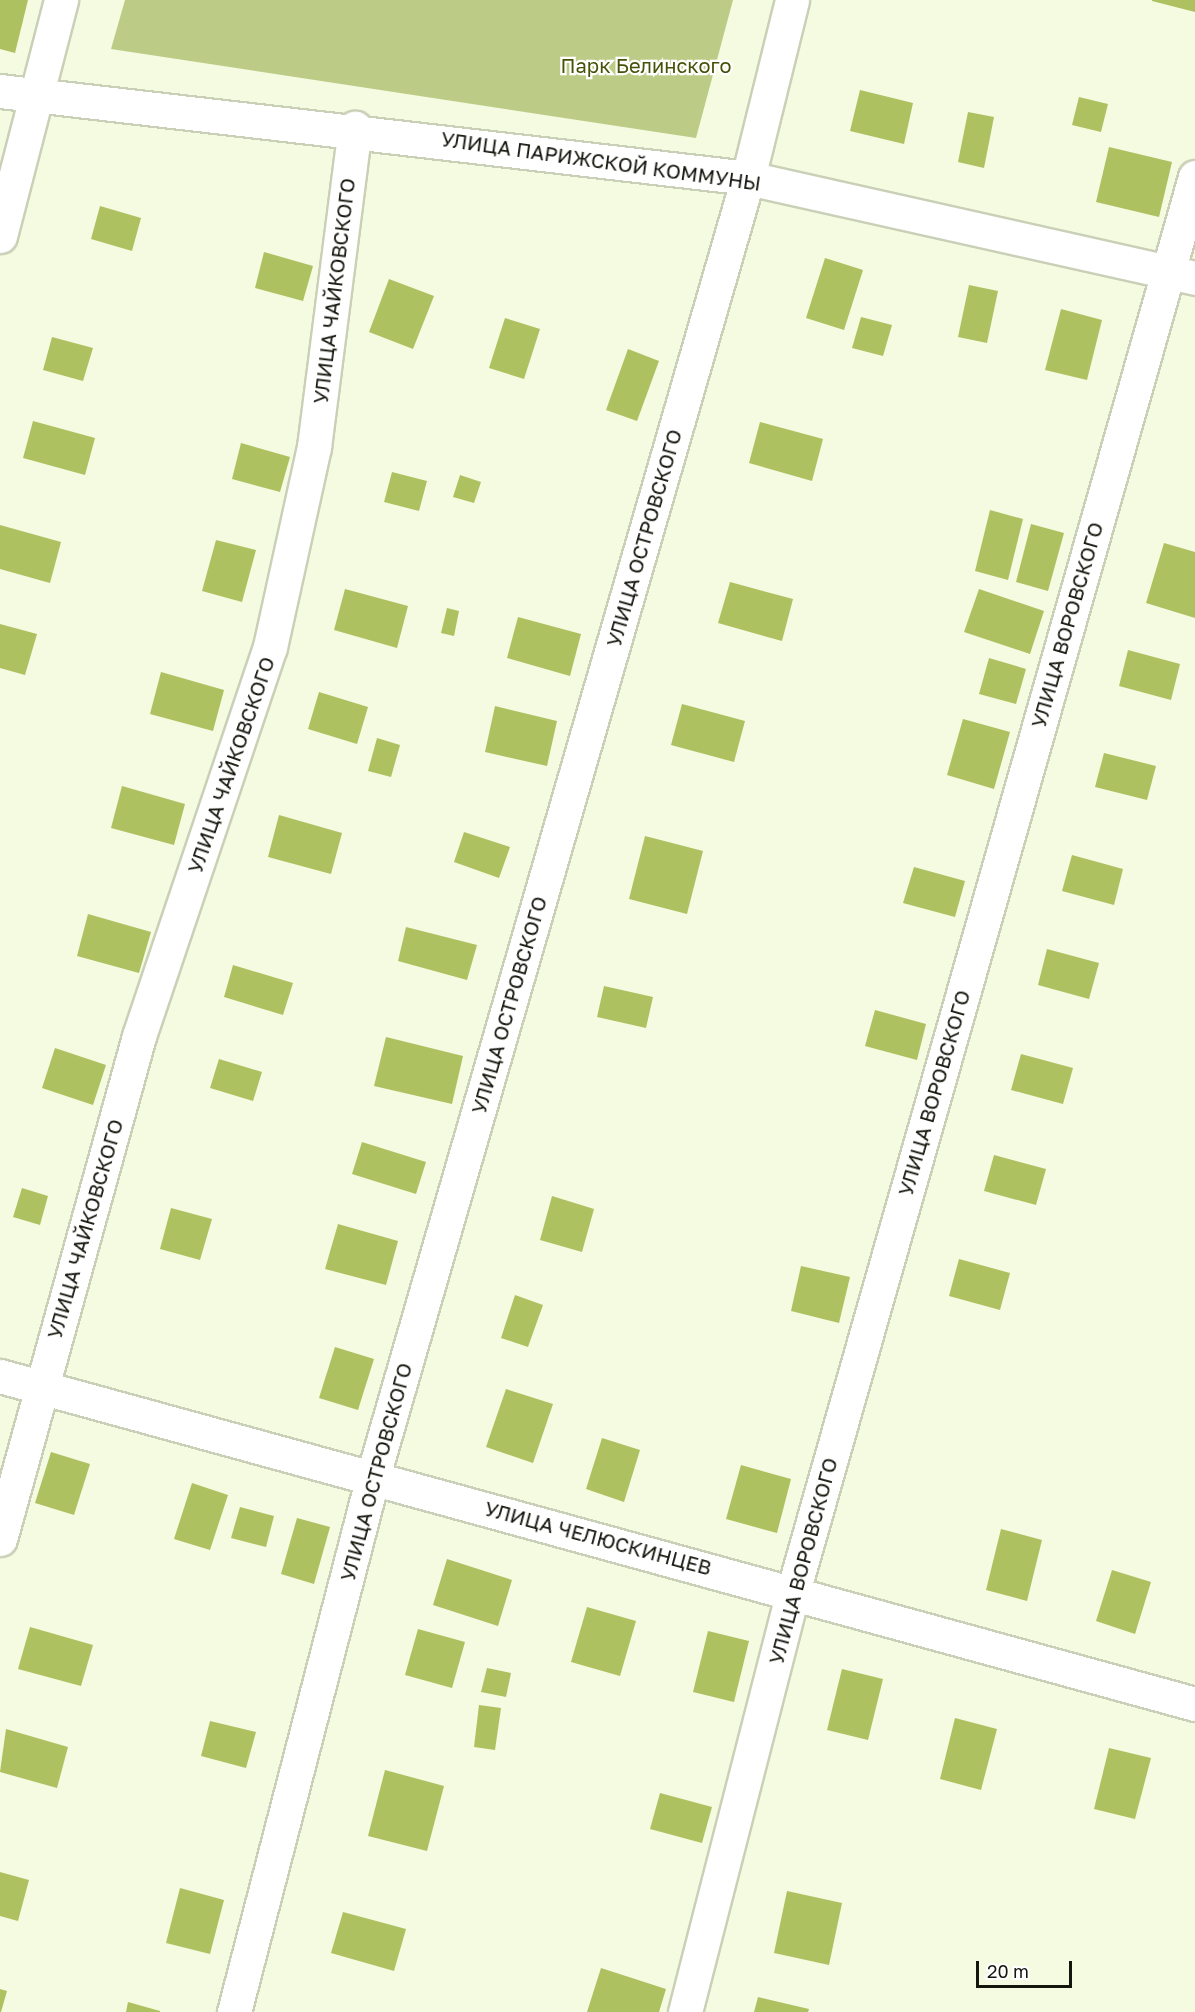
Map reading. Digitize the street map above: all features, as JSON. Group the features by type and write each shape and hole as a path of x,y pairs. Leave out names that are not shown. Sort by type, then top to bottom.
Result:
{"street":[{"path":"0,236 32,98 61,0"},
{"name":"УЛИЦА ОСТРОВСКОГО","path":"234,2012 373,1476 748,178 792,0"},
{"name":"УЛИЦА ПАРИЖСКОЙ КОММУНЫ","path":"0,91 32,98 355,128 748,178 1181,274"},
{"name":"УЛИЦА ЧАЙКОВСКОГО","path":"0,1539 40,1387 140,1036 270,647 314,447 355,128"},
{"name":"УЛИЦА ВОРОВСКОГО","path":"685,2012 793,1592 1181,274 1195,177"},
{"name":"УЛИЦА ЧЕЛЮСКИНЦЕВ","path":"0,1376 373,1476 1195,1704"}],"green space":[{"name":"Парк Белинского","path":"125,0 733,0 696,138 111,49"}],"building":[{"path":"0,0 28,0 15,53 0,49"},
{"path":"1195,0 1195,12 1152,1"},
{"path":"860,90 913,103 904,144 850,131"},
{"path":"1079,97 1108,104 1101,132 1072,125"},
{"path":"968,112 994,117 984,168 958,162"},
{"path":"1109,147 1172,162 1159,217 1096,202"},
{"path":"100,206 141,218 132,251 91,239"},
{"path":"264,252 313,266 303,301 255,288"},
{"path":"825,258 863,270 844,330 806,318"},
{"path":"389,279 434,296 413,349 369,332"},
{"path":"969,285 998,291 987,343 958,337"},
{"path":"1061,309 1102,320 1087,380 1045,370"},
{"path":"861,317 892,325 883,356 852,348"},
{"path":"505,318 540,329 524,379 489,368"},
{"path":"52,337 93,348 83,381 43,370"},
{"path":"628,349 659,361 637,421 606,410"},
{"path":"33,421 95,438 85,475 23,458"},
{"path":"760,422 823,439 812,481 749,463"},
{"path":"241,443 290,457 280,492 232,479"},
{"path":"392,472 427,481 419,511 384,502"},
{"path":"460,475 481,482 474,503 453,497"},
{"path":"990,510 1023,519 1008,580 975,571"},
{"path":"1031,524 1064,533 1048,591 1016,582"},
{"path":"0,525 61,542 50,583 0,569"},
{"path":"216,540 256,550 242,602 202,591"},
{"path":"1164,543 1195,552 1195,618 1146,603"},
{"path":"730,582 793,599 782,641 718,623"},
{"path":"345,589 408,606 397,648 334,630"},
{"path":"979,589 1044,611 1030,654 964,632"},
{"path":"447,608 459,611 454,636 441,633"},
{"path":"518,617 581,634 570,676 507,658"},
{"path":"0,624 37,634 25,675 0,668"},
{"path":"1128,650 1180,664 1171,700 1119,686"},
{"path":"989,658 1026,669 1016,704 979,694"},
{"path":"161,672 224,690 213,731 150,714"},
{"path":"319,692 368,707 357,744 308,729"},
{"path":"682,704 745,721 734,762 671,745"},
{"path":"495,706 557,721 547,766 485,752"},
{"path":"963,719 1010,732 994,789 947,775"},
{"path":"377,738 400,745 391,777 368,771"},
{"path":"1104,753 1156,766 1147,800 1095,787"},
{"path":"122,786 185,804 174,845 111,828"},
{"path":"279,815 342,833 331,874 268,857"},
{"path":"464,832 510,847 499,878 454,862"},
{"path":"645,836 703,851 687,914 629,899"},
{"path":"1072,855 1123,869 1114,905 1062,891"},
{"path":"914,867 965,881 955,917 903,903"},
{"path":"88,914 151,932 139,973 77,956"},
{"path":"406,927 477,945 467,980 398,961"},
{"path":"1047,949 1099,963 1089,999 1038,985"},
{"path":"233,965 293,983 283,1015 224,997"},
{"path":"604,986 653,997 646,1028 597,1017"},
{"path":"875,1010 926,1024 917,1060 865,1046"},
{"path":"386,1037 463,1056 452,1104 374,1086"},
{"path":"55,1048 106,1065 93,1105 42,1088"},
{"path":"1021,1054 1073,1068 1063,1104 1011,1090"},
{"path":"219,1059 262,1072 253,1101 210,1088"},
{"path":"362,1142 426,1162 416,1194 352,1174"},
{"path":"994,1155 1046,1169 1036,1205 984,1191"},
{"path":"22,1188 48,1196 40,1225 13,1217"},
{"path":"552,1196 594,1209 582,1252 540,1240"},
{"path":"171,1208 212,1219 200,1260 160,1249"},
{"path":"338,1224 398,1241 386,1285 325,1269"},
{"path":"959,1259 1010,1273 1000,1310 949,1296"},
{"path":"801,1266 850,1277 839,1323 791,1311"},
{"path":"515,1295 543,1305 528,1347 501,1338"},
{"path":"335,1347 374,1359 358,1410 319,1398"},
{"path":"506,1389 553,1404 533,1463 486,1447"},
{"path":"602,1438 640,1450 624,1502 586,1489"},
{"path":"51,1452 90,1464 74,1515 35,1503"},
{"path":"741,1465 791,1479 777,1533 726,1519"},
{"path":"192,1483 228,1495 210,1550 174,1539"},
{"path":"240,1507 274,1516 266,1547 231,1538"},
{"path":"297,1518 330,1527 314,1584 281,1574"},
{"path":"1001,1529 1042,1540 1027,1601 986,1590"},
{"path":"447,1559 512,1580 498,1626 433,1605"},
{"path":"1112,1570 1151,1582 1135,1634 1096,1621"},
{"path":"587,1607 636,1621 620,1676 571,1662"},
{"path":"30,1627 93,1645 81,1686 18,1669"},
{"path":"418,1629 465,1642 452,1688 405,1675"},
{"path":"708,1631 749,1641 734,1702 693,1692"},
{"path":"487,1668 511,1673 506,1697 481,1692"},
{"path":"842,1669 883,1679 868,1740 827,1730"},
{"path":"479,1705 501,1708 495,1750 474,1747"},
{"path":"955,1718 997,1729 981,1790 940,1779"},
{"path":"210,1721 256,1732 246,1768 201,1756"},
{"path":"6,1729 68,1747 57,1788 0,1772"},
{"path":"1109,1748 1151,1758 1135,1819 1094,1809"},
{"path":"385,1770 444,1786 427,1851 368,1836"},
{"path":"660,1793 712,1807 702,1843 650,1829"},
{"path":"0,1872 29,1880 18,1921 0,1916"},
{"path":"180,1888 224,1900 210,1954 166,1943"},
{"path":"787,1891 842,1903 829,1965 774,1953"},
{"path":"343,1912 406,1929 394,1971 331,1953"},
{"path":"601,1968 666,1989 659,2012 587,2012"},
{"path":"0,1989 7,1991 1,2012 0,2012"},
{"path":"758,1997 809,2009 808,2012 754,2012"},
{"path":"128,2002 160,2011 160,2012 126,2012"}]}
